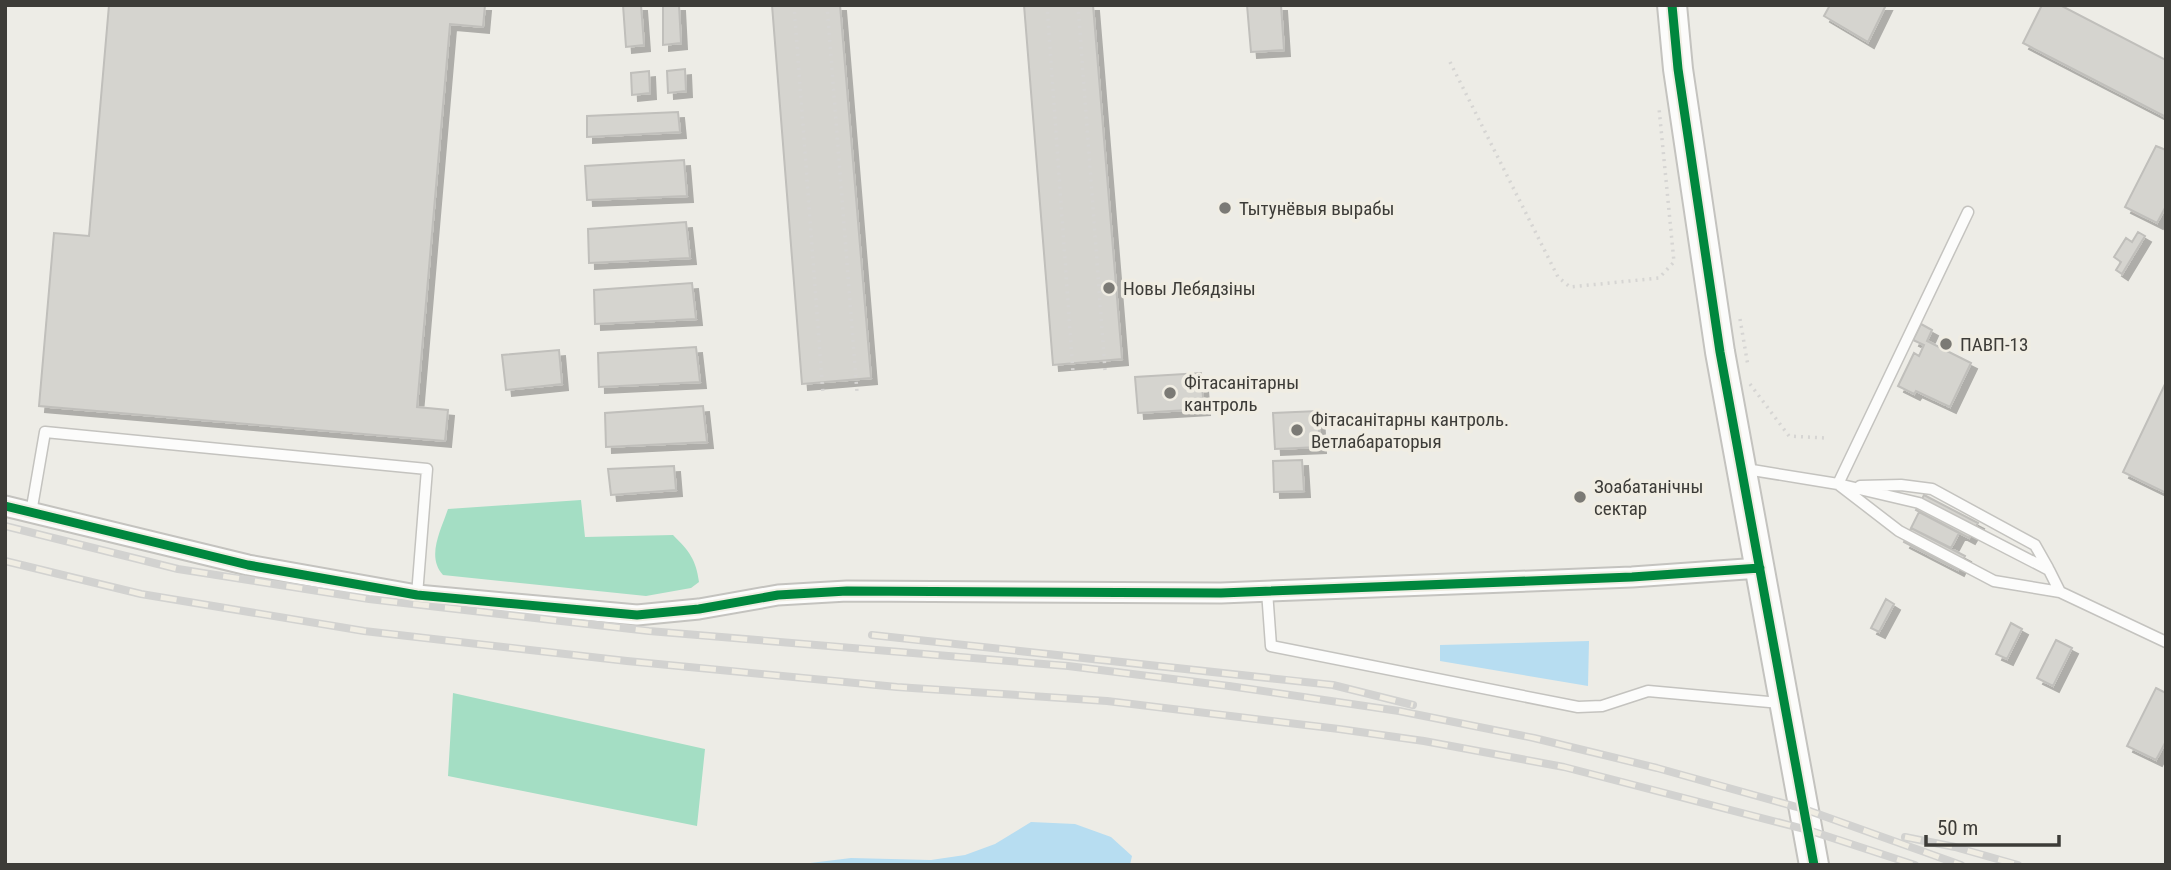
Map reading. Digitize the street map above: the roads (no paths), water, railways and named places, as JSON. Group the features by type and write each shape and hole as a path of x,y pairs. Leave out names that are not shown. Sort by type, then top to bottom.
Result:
{"street":[{"path":"1672,5 1678,69 1741,468 1814,865"},
{"path":"5,506 248,565 417,595 637,615 699,609 778,595 847,591 1267,592 1619,577 1760,568"}],"lane":[{"path":"1842,485 1968,212"},
{"path":"31,513 46,432 428,469 417,595"},
{"path":"1741,468 1842,485 1919,503 2049,570"},
{"path":"1842,485 1901,485 1932,489 2035,545 2060,592"},
{"path":"1842,485 1899,531 1994,581 2060,592 2166,642"},
{"path":"1267,592 1271,646 1578,707 1602,706 1648,691 1785,703"}],"water":[{"path":"1589,641 1588,686 1440,661 1440,645"},
{"path":"1031,822 1075,824 1111,837 1132,856 1130,865 794,865 851,858 931,860 965,855 995,844"}],"railway":[{"path":"5,526 178,569 369,599 649,631 1068,666 1399,711 1534,738 1657,768 1804,809 1961,865"},
{"path":"5,561 141,594 364,631 627,661 897,687 1107,701 1424,741 1564,767 1808,830 1915,865"},
{"path":"872,635 1333,685 1413,705"},
{"path":"1905,837 1955,847 2018,865"}],"place":[{"name":"Тытунёвыя вырабы","path":"1225,208"},
{"name":"Новы Лебядзіны","path":"1109,288"},
{"name":"ПАВП-13","path":"1946,344"},
{"name":"Фітасанітарны кантроль","path":"1170,393"},
{"name":"Фітасанітарны кантроль. Ветлабараторыя","path":"1297,430"},
{"name":"Зоабатанічны сектар","path":"1580,497"}]}
